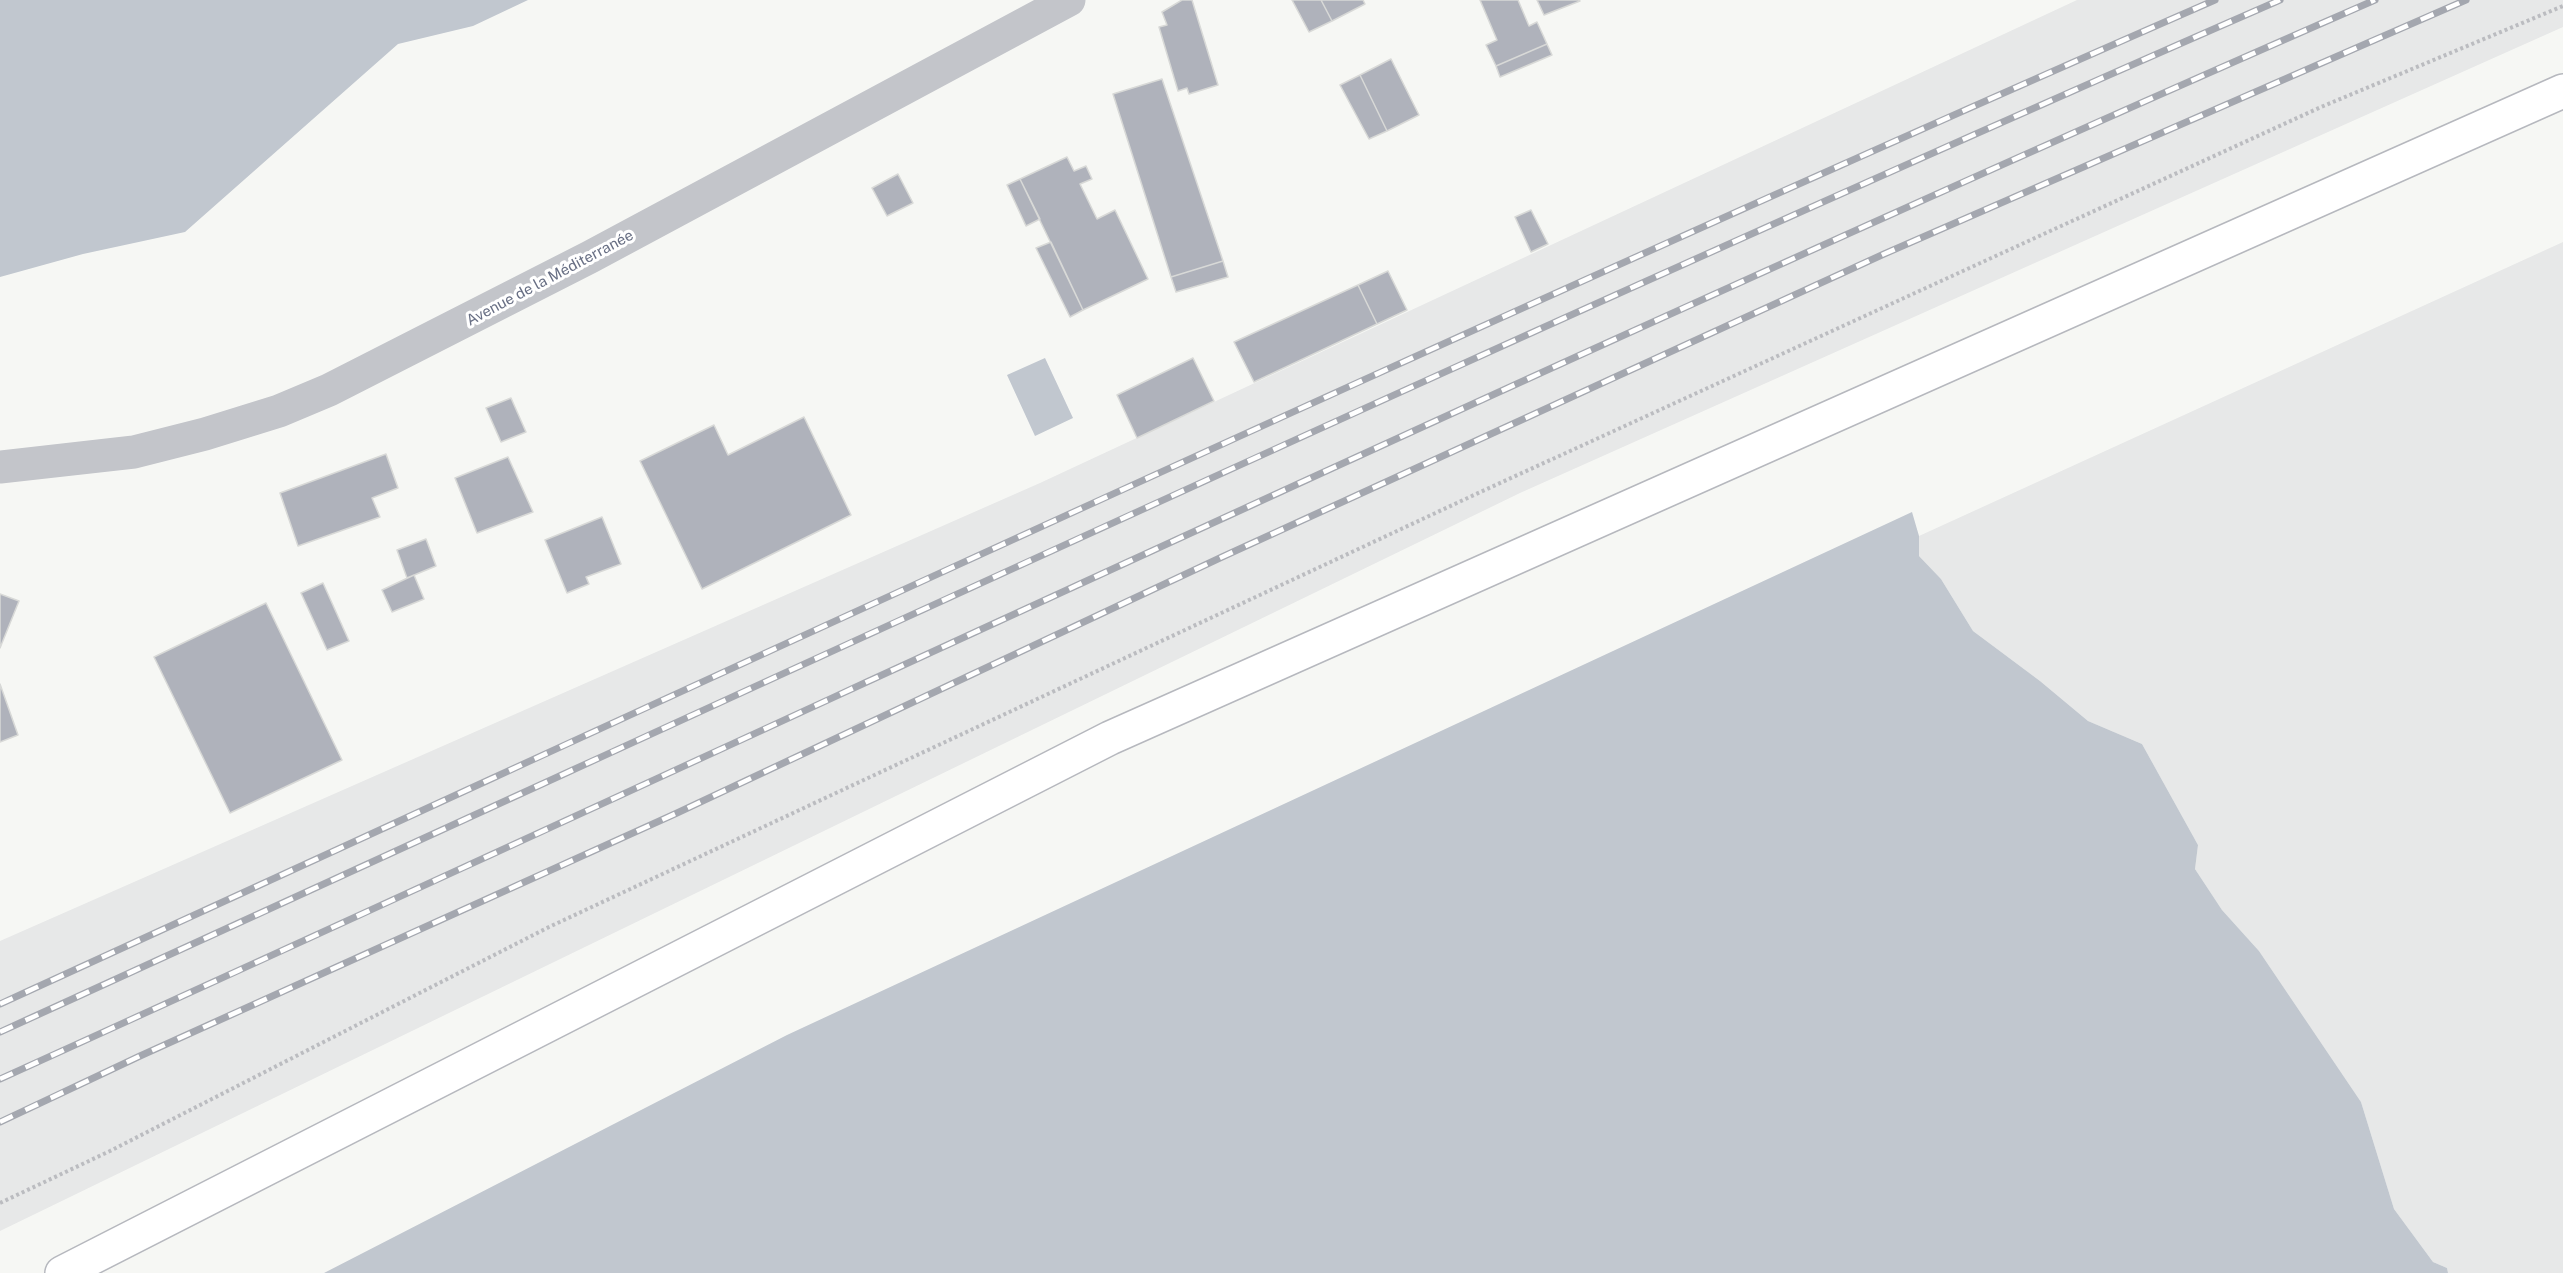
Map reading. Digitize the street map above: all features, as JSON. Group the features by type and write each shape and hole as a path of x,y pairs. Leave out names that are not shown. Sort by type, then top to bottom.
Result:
{"main road":[{"path":"62,1273 1110,738 2563,91"}],"street":[{"name":"Avenue de la Méditerranée","path":"0,467 134,452 279,411 329,390 590,257 1069,0"}],"path":[{"path":"0,1203 121,1146 549,927 1420,520 2321,107 2563,6"}],"shaded area":[{"path":"0,0 528,0 473,26 398,44 185,232 83,254 0,277"},
{"path":"2077,0 2563,0 2563,27 1520,493 0,1231 0,941 1040,483"},
{"path":"2563,242 2563,1273 2448,1273 2447,1268 2433,1262 2394,1209 2361,1102 2259,951 2222,910 2195,869 2198,845 2142,744 2088,721 2040,681 1973,631 1941,579 1919,556 1919,536"},
{"path":"1045,358 1073,418 1035,436 1007,375"},
{"path":"1912,512 1919,536 1919,556 1941,579 1973,631 2040,681 2088,721 2142,744 2198,845 2195,869 2222,910 2259,951 2361,1102 2394,1209 2433,1262 2447,1268 2448,1273 324,1273 787,1035"}],"building":[{"path":"1182,0 1192,0 1218,85 1189,94 1187,88 1178,91 1159,27 1167,25 1162,12"},
{"path":"1292,0 1321,0 1332,21 1309,32"},
{"path":"1321,0 1363,0 1365,4 1332,21"},
{"path":"1480,0 1518,0 1529,26 1537,22 1547,44 1496,66 1486,45 1497,40"},
{"path":"1537,0 1579,0 1580,1 1544,15"},
{"path":"1547,44 1552,55 1500,77 1496,66"},
{"path":"1391,59 1419,115 1387,131 1360,75"},
{"path":"1360,75 1387,131 1369,139 1340,85"},
{"path":"1162,79 1223,261 1171,277 1113,94"},
{"path":"1067,157 1074,171 1086,166 1092,179 1080,184 1097,219 1115,210 1148,279 1083,310 1020,179"},
{"path":"898,174 913,203 887,216 872,188"},
{"path":"1020,179 1040,219 1026,226 1007,185"},
{"path":"1531,210 1548,244 1531,252 1515,217"},
{"path":"1051,242 1083,310 1070,317 1036,248"},
{"path":"1223,261 1228,277 1176,292 1171,277"},
{"path":"1388,271 1407,310 1377,324 1358,285"},
{"path":"1358,285 1377,324 1254,382 1234,342"},
{"path":"1193,358 1214,401 1137,438 1117,395"},
{"path":"511,398 526,432 501,442 486,408"},
{"path":"804,417 851,515 702,589 640,461 714,425 728,455"},
{"path":"386,454 398,488 372,498 380,517 298,546 280,493"},
{"path":"508,457 533,512 477,533 455,478"},
{"path":"602,517 621,564 586,577 589,584 567,593 545,540"},
{"path":"426,539 436,566 407,578 397,550"},
{"path":"414,575 424,599 392,612 382,590"},
{"path":"323,583 349,641 327,650 301,593"},
{"path":"0,594 19,601 0,648"},
{"path":"266,603 342,760 230,813 154,657"},
{"path":"0,684 18,735 0,742"}],"railway":[{"path":"0,1004 1382,372 2215,0"},
{"path":"0,1032 1423,382 2280,0"},
{"path":"0,1079 1779,265 2375,0"},
{"path":"0,1122 140,1056 677,813 1222,557 1884,254 2466,0"}]}
